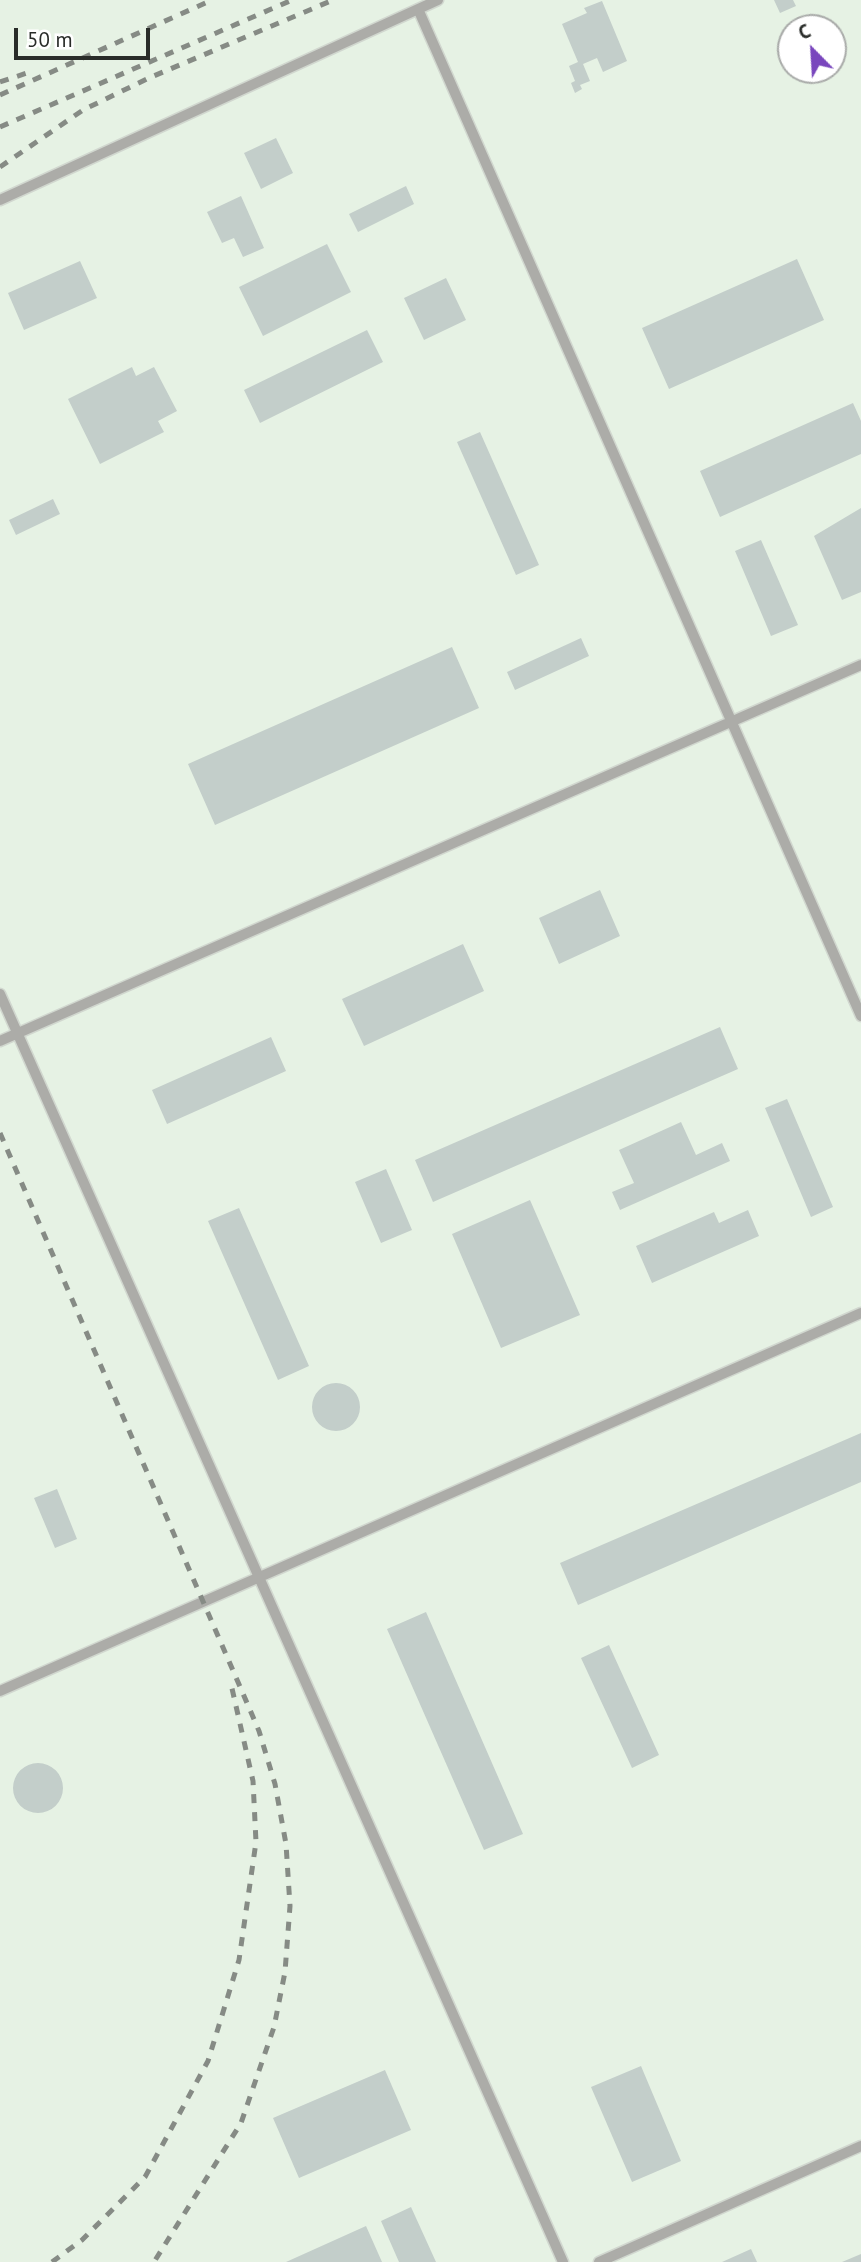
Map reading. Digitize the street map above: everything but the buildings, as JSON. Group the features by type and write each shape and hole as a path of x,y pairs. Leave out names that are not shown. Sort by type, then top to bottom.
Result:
{"lane":[{"path":"0,200 438,0"},
{"path":"418,9 861,1016"},
{"path":"0,1041 861,665"},
{"path":"0,994 563,2262"},
{"path":"0,1691 861,1313"},
{"path":"599,2262 861,2146"}],"shaded area":[{"path":"0,0 861,0 861,2262 0,2262"}],"railway":[{"path":"0,95 212,0"},
{"path":"0,127 292,0"},
{"path":"0,167 83,110 149,78 333,0"},
{"path":"0,82 33,71"},
{"path":"0,1133 259,1731 275,1784 286,1844 290,1906 285,1972 274,2027 241,2123 154,2262"},
{"path":"52,2262 82,2240 145,2177 208,2061 239,1960 256,1842 253,1781 231,1684"}]}
